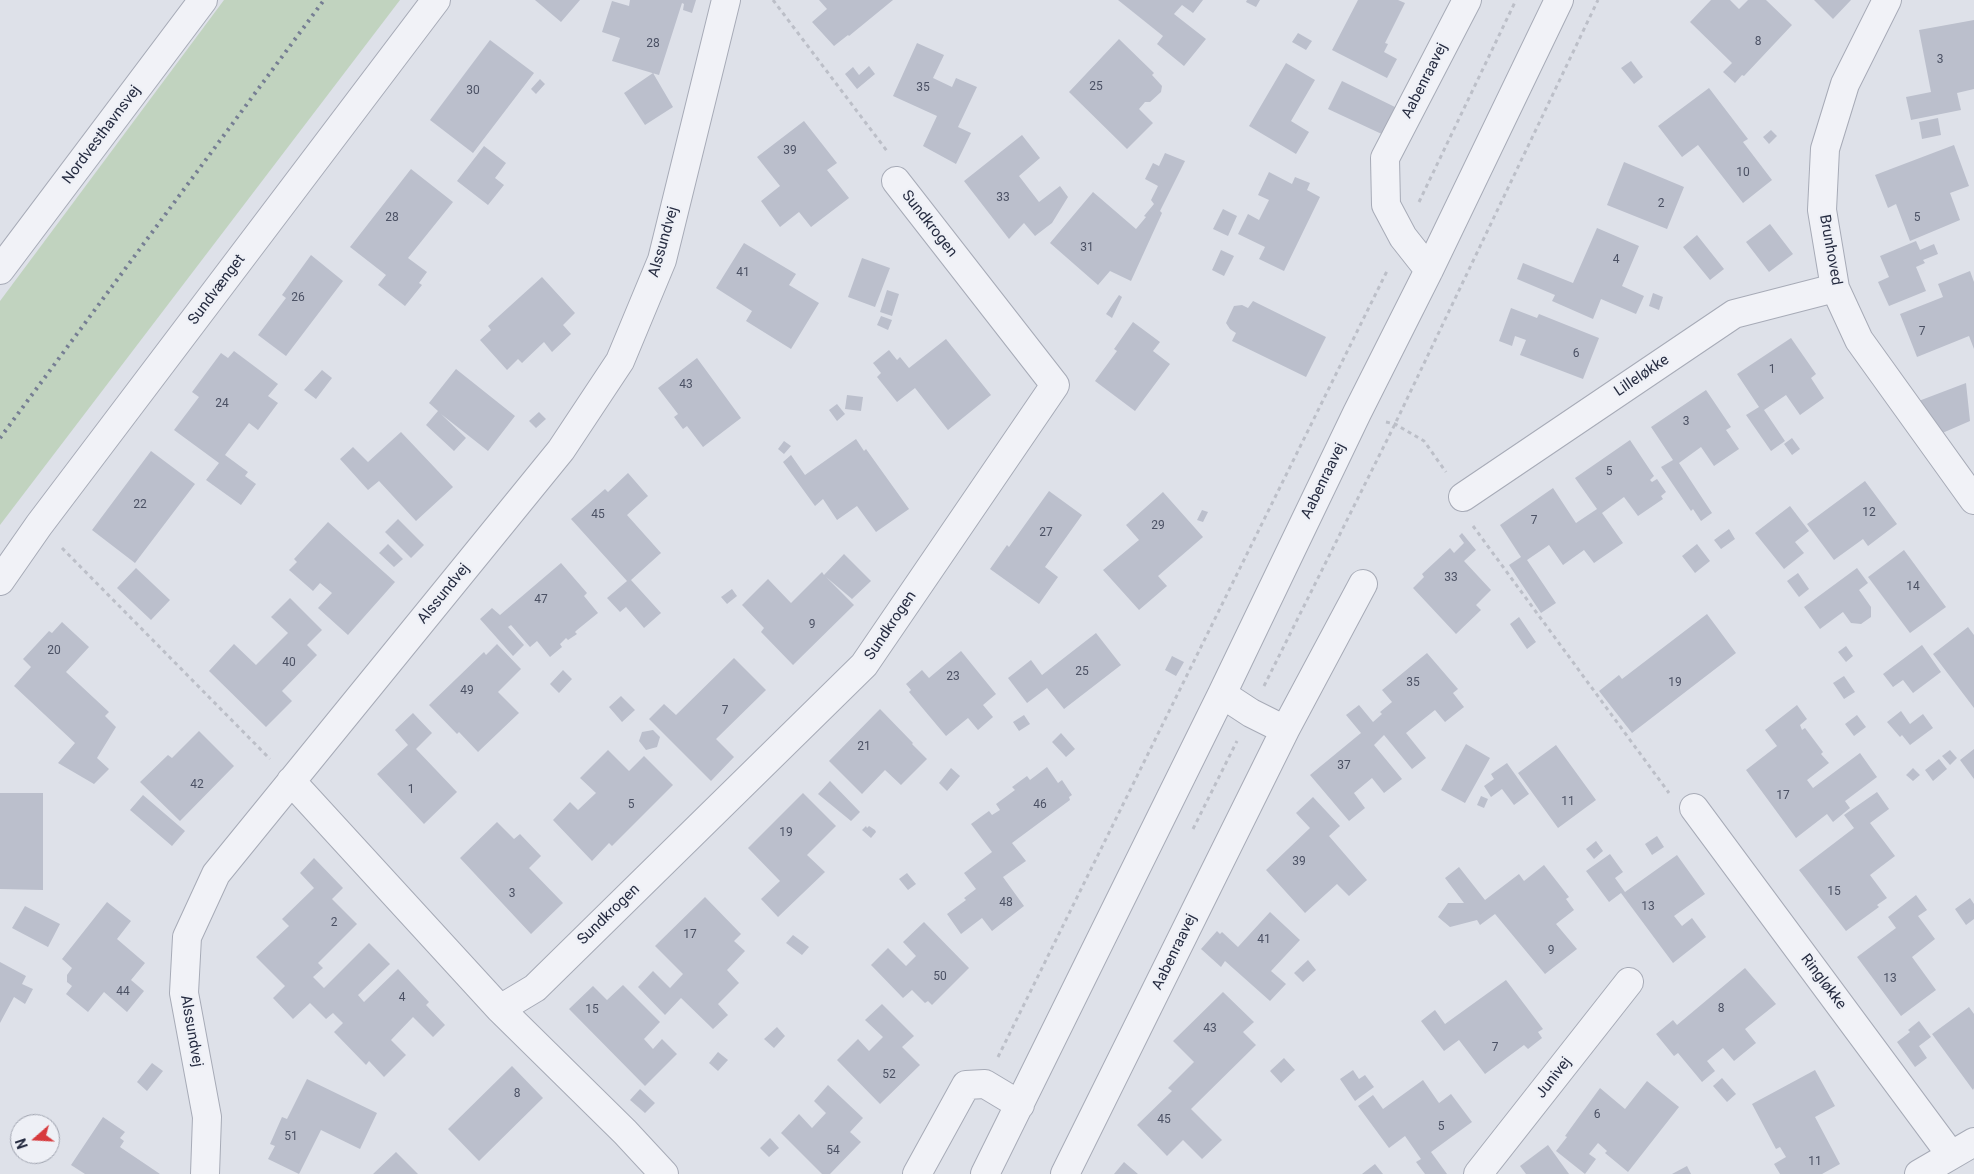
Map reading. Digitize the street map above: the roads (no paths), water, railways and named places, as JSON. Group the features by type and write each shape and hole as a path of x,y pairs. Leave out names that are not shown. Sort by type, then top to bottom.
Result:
{"street":[{"name":"Nordvesthavnsvej","path":"0,270 203,0"},
{"name":"Sundvænget","path":"0,581 39,525 436,0"},
{"name":"Alssundvej","path":"205,1174 207,1117 184,994 186,937 216,874 561,450 620,361 662,260 726,0"},
{"name":"Aabenraavej","path":"1429,270 1403,236 1386,205 1386,158 1466,0"},
{"name":"Aabenraavej","path":"985,1174 1222,694 1559,0"},
{"name":"Brunhoved","path":"1887,0 1845,84 1825,149 1822,210 1835,288 1859,340 1974,500"},
{"name":"Sundkrogen","path":"500,1009 535,988 864,665 1055,385 896,181"},
{"name":"Lilleløkke","path":"1463,497 1734,314 1835,288"},
{"name":"Aabenraavej","path":"1065,1174 1286,730 1363,584"},
{"path":"1222,694 1251,713 1286,730"},
{"path":"291,780 500,1009 664,1174"},
{"name":"Ringløkke","path":"1694,808 1963,1149 1919,1174"},
{"name":"Junivej","path":"1478,1174 1629,982"},
{"path":"917,1174 966,1084 984,1084 1020,1105"}],"railway":[{"path":"0,438 324,0"}]}
